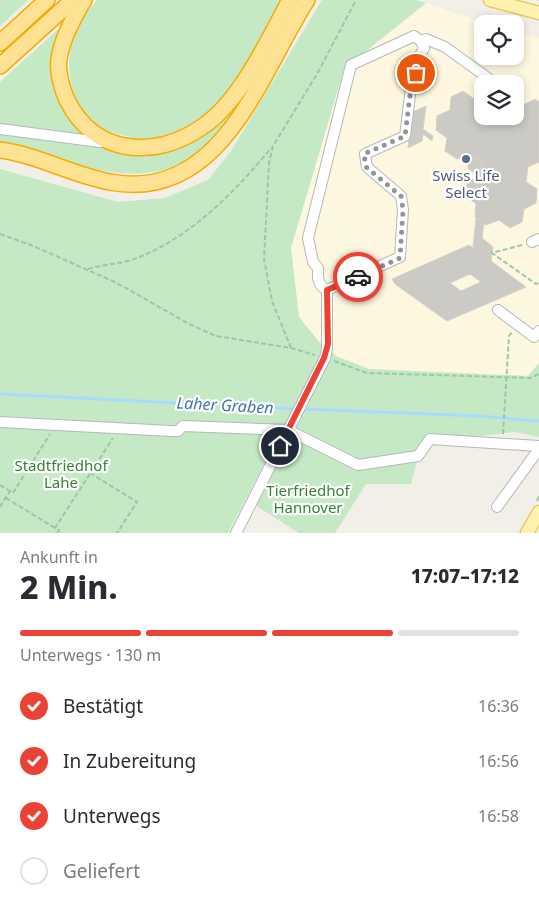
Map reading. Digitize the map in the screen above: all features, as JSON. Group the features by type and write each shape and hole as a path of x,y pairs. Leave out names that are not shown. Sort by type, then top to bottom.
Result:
{"highway":[{"path":"0,43 47,0"},
{"path":"0,66 72,0"},
{"path":"84,0 69,25 59,60 62,90 72,110 87,128 106,140 123,147 159,146 181,141 204,126 222,110 235,93 290,0"},
{"path":"0,150 22,154 111,182 135,184 177,175 197,164 231,132 307,0"}],"main road":[{"path":"490,0 539,13"},
{"path":"528,533 539,512"}],"street":[{"path":"414,36 421,41 424,48 414,66 415,82 411,87 405,136 364,154 366,167 401,196 403,210 400,258 327,290 321,286 318,279 318,268 313,262 308,238 351,65 414,36"},
{"path":"421,41 426,39 445,47 484,75"},
{"path":"0,129 100,142 106,140"},
{"path":"236,533 295,417 328,344 327,290"},
{"path":"498,310 534,337 539,331"},
{"path":"0,422 178,431 183,426 288,430 358,465 418,456 430,439 539,448"},
{"path":"497,507 539,448"}],"path":[{"path":"87,269 134,259 159,248 179,236 234,190 272,146 317,74 356,0"},
{"path":"272,146 265,196 264,259 272,301 290,348"},
{"path":"0,234 117,283 189,324 216,336 290,348 367,372 530,378 539,374"},
{"path":"536,240 492,253 536,284 539,283"},
{"path":"504,425 509,336 518,325"},
{"path":"0,485 14,493 56,424"},
{"path":"55,528 120,428"},
{"path":"90,473 136,502 117,533"},
{"path":"0,507 10,491"},
{"path":"6,498 59,530 57,533"}],"shaded area":[{"path":"426,3 474,19 474,65 524,65 524,34 539,38 539,363 528,376 369,369 336,356 320,343 299,317 291,248 344,69"}],"green space":[{"path":"0,0 28,0 0,26"},
{"path":"97,0 285,0 253,57 214,108 180,134 143,144 133,138 101,127 81,106 74,93 70,78 70,49 81,21"},
{"path":"322,0 415,0 426,3 344,69 291,248 299,317 320,343 336,356 369,369 528,376 539,363 539,437 515,432 448,440 430,439 418,456 411,484 366,484 335,533 299,533 255,505 284,451 274,445 228,533 0,533 0,169 118,202 165,198 208,180 231,151"},
{"path":"64,24 54,59 86,135 113,152 145,157 185,147 225,118 238,104 218,135 200,152 170,168 154,172 137,174 102,170 33,150 0,144 0,82"}],"building":[{"path":"463,91 474,99 474,125 524,125 524,104 535,99 539,102 539,162 528,167 526,182 537,189 536,203 524,209 522,222 510,228 499,220 486,225 475,217 476,204 466,196 467,182 479,177 481,162 469,154 457,159 445,151 447,138 436,130 437,116 450,110 451,97"},
{"path":"426,106 423,129 433,136 432,141 423,134 422,141 408,148 411,113"},
{"path":"473,157 481,162 480,172 475,174 468,168 468,159"},
{"path":"476,218 484,223 482,238 493,247 491,261 526,287 447,321 395,284 392,279 469,245 473,248","holes":["470,274 481,282 461,291 450,283"]}],"waterway":[{"name":"Laher Graben","path":"0,394 296,409"},
{"name":"Laher Graben","path":"303,409 479,416 539,421"}],"way so far":[{"path":"358,277 400,258 403,210 401,196 366,167 364,154 405,136 411,87 415,82 416,73"}],"place":[{"name":"Swiss Life Select","path":"466,159"}],"route":[{"path":"280,446 324,358 328,344 327,290 358,277"}],"park label":[{"name":"Stadtfriedhof Lahe","path":"61,474"},
{"name":"Tierfriedhof Hannover","path":"308,500"}]}
